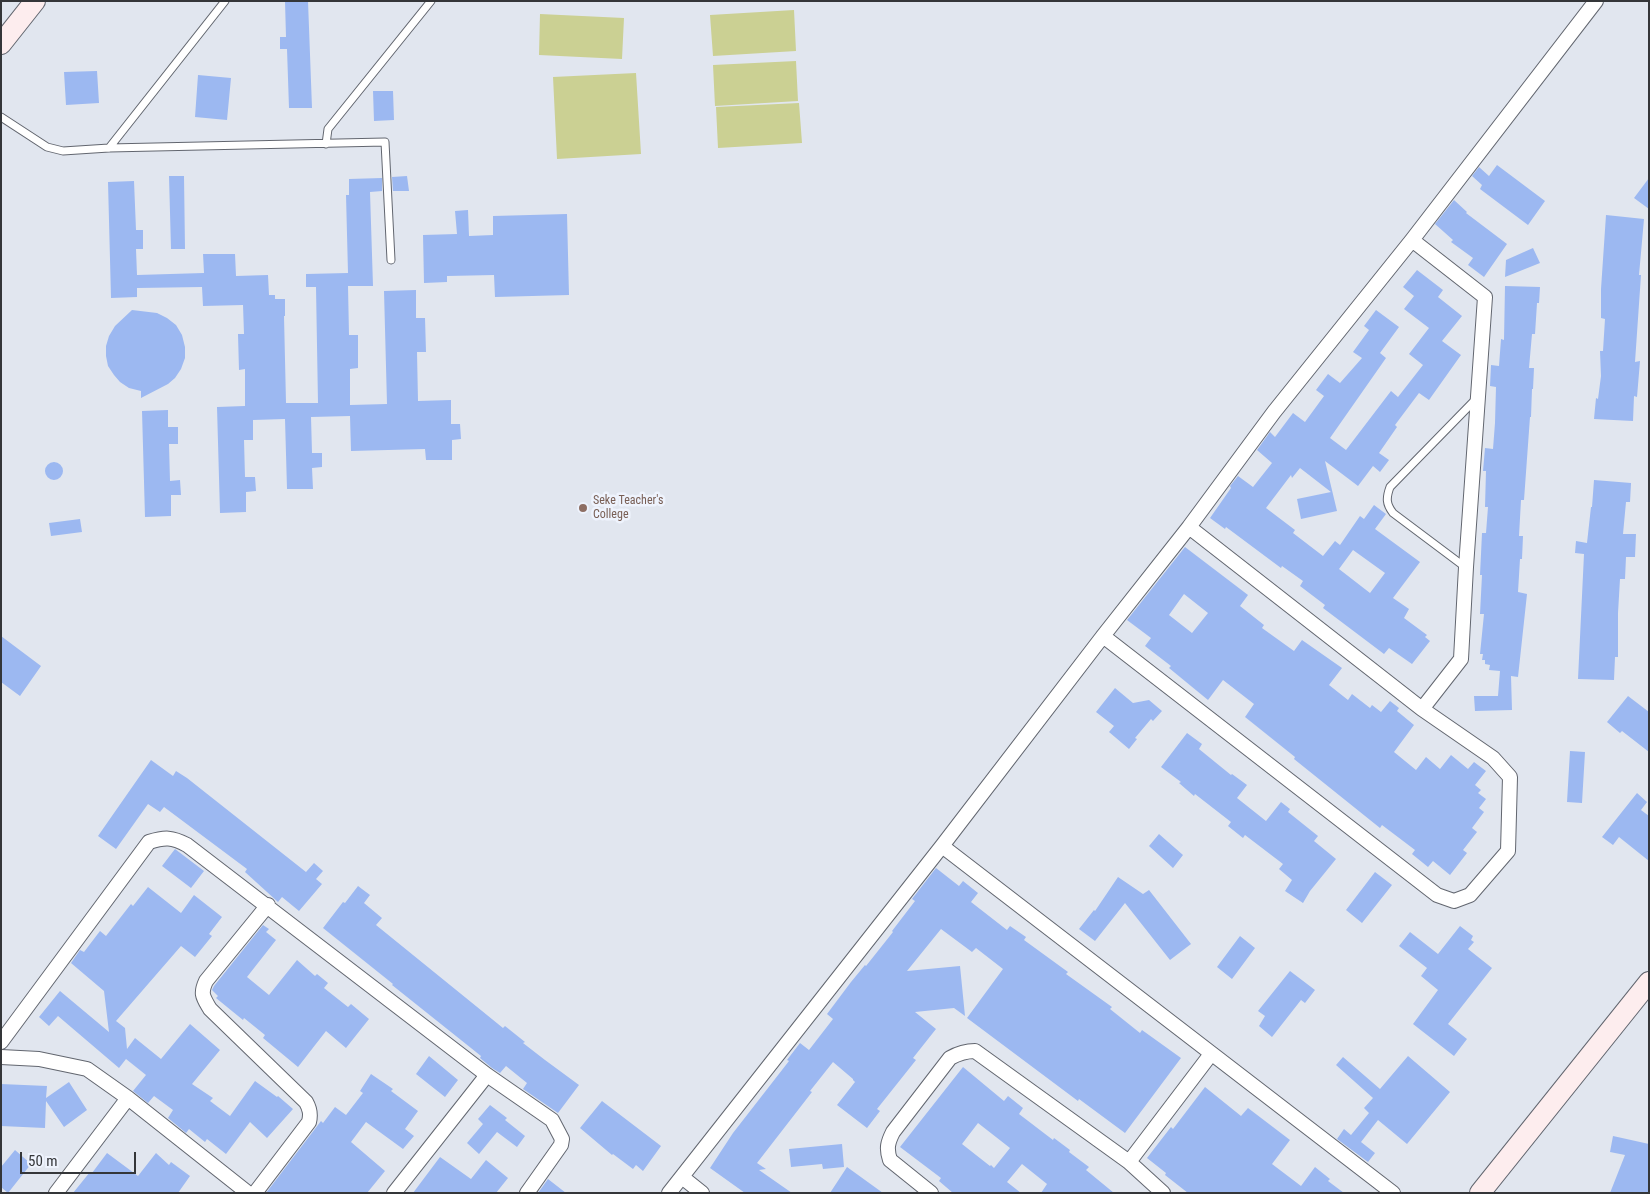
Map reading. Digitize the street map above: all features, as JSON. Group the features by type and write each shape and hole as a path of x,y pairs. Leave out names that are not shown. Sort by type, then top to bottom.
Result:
{"street":[{"path":"1,44 34,1"},
{"path":"669,1193 942,846 1189,527 1274,412 1412,240 1596,1"},
{"path":"1412,240 1485,297 1461,659 1422,709"},
{"path":"1103,636 1437,895 1454,902 1470,894 1508,851 1510,777 1493,758 1422,709 1189,527"},
{"path":"1,1042 149,842 162,838 176,839 187,845 268,906 487,1075 552,1120 562,1139 561,1145 527,1193"},
{"path":"942,846 1387,1191"},
{"path":"255,1193 309,1122 310,1109 306,1102 210,1009 203,998 202,989 206,981 268,906"},
{"path":"1480,1193 1649,982"},
{"path":"930,1193 890,1160 887,1143 893,1132 950,1058 959,1052 966,1051 975,1051 1129,1162 1163,1193"},
{"path":"1129,1162 1211,1054"},
{"path":"1,1057 40,1059 87,1069 128,1098 248,1193"},
{"path":"394,1193 487,1075"},
{"path":"56,1193 128,1098"},
{"path":"682,1177 702,1193"}],"lane":[{"path":"109,148 225,1"},
{"path":"326,144 328,129 431,1"},
{"path":"1,117 47,147 63,150 385,142 391,260"},
{"path":"1466,567 1393,513 1388,507 1387,497 1390,487 1478,396"}],"green space":[{"path":"794,10 796,51 713,56 710,15"},
{"path":"540,14 624,18 622,59 539,55"},
{"path":"796,61 798,101 715,106 713,65"},
{"path":"636,73 641,154 557,159 553,77"},
{"path":"799,103 802,143 718,148 716,107"}],"building":[{"path":"285,1 308,1 312,108 289,108 287,49 280,49 280,37 286,37"},
{"path":"97,71 99,103 66,105 64,72"},
{"path":"198,75 231,78 227,120 195,117"},
{"path":"373,91 393,91 394,120 374,121"},
{"path":"1497,165 1545,201 1528,225 1480,189 1482,185 1472,176 1479,167 1489,176"},
{"path":"169,176 184,176 185,249 171,249"},
{"path":"407,176 409,191 393,191 392,177"},
{"path":"382,178 382,191 370,192 373,286 348,286 349,335 358,335 358,368 350,369 350,405 387,404 384,291 416,290 416,318 425,318 426,352 417,352 418,401 451,400 451,424 460,424 461,439 452,440 452,460 426,460 425,449 351,451 350,416 311,417 312,453 322,453 322,467 312,468 313,489 287,489 285,419 253,420 253,440 244,440 245,477 255,477 256,491 246,492 246,512 220,513 217,407 245,406 245,369 239,370 238,334 244,334 243,305 203,306 202,287 137,288 137,297 111,298 108,182 134,181 136,230 143,230 143,249 136,249 137,275 204,273 203,254 235,254 236,276 268,275 269,295 275,295 275,299 285,299 286,403 318,403 316,287 306,287 306,274 348,273 346,195 349,195 349,179"},
{"path":"1649,178 1649,209 1634,198"},
{"path":"1454,200 1466,213 1507,244 1484,277 1468,265 1473,258 1451,242 1453,240 1435,224"},
{"path":"468,210 469,236 493,235 493,216 567,214 569,295 495,297 494,275 447,276 447,282 424,283 423,235 457,234 455,211"},
{"path":"1606,215 1644,219 1635,362 1640,361 1637,397 1634,396 1633,421 1594,419 1601,376 1600,351 1603,351 1605,319 1601,318 1601,289"},
{"path":"1533,248 1540,263 1505,277 1506,260"},
{"path":"1417,270 1443,290 1438,297 1462,316 1442,341 1461,355 1429,400 1419,393 1395,425 1397,427 1379,453 1389,460 1380,472 1373,466 1358,486 1325,461 1337,511 1301,519 1297,499 1331,492 1300,468 1292,478 1291,475 1266,508 1295,530 1293,533 1323,556 1335,541 1340,545 1360,516 1364,519 1374,505 1386,514 1375,529 1420,562 1393,598 1409,609 1404,618 1427,635 1425,637 1430,641 1412,664 1389,648 1384,654 1323,608 1325,605 1300,586 1303,581 1282,566 1281,568 1226,527 1225,529 1210,518 1238,476 1253,487 1272,463 1257,450 1270,432 1275,437 1293,413 1305,422 1324,396 1316,390 1328,374 1340,383 1362,358 1353,352 1369,330 1364,326 1376,310 1399,327 1380,353 1386,358 1330,438 1346,450 1391,391 1398,397 1423,365 1409,354 1429,328 1404,309 1414,296 1403,287","holes":["1353,550 1385,573 1370,593 1339,569"]},
{"path":"1505,286 1540,287 1535,334 1532,334 1529,368 1534,368 1533,389 1524,500 1521,500 1519,536 1523,536 1518,592 1527,594 1518,677 1511,676 1512,710 1475,711 1474,696 1498,696 1500,671 1489,670 1490,665 1485,664 1485,660 1482,660 1483,654 1480,654 1484,614 1480,614 1482,575 1480,575 1482,533 1486,533 1488,507 1485,507 1486,471 1483,471 1485,448 1493,449 1495,423 1496,387 1490,386 1491,365 1499,366 1501,339 1504,340"},
{"path":"132,310 157,313 167,318 176,325 182,335 185,347 185,358 175,378 168,384 141,398 141,391 129,388 114,375 108,366 106,356 109,336 115,326"},
{"path":"168,410 168,427 178,427 178,444 169,444 170,481 180,480 181,495 171,495 171,516 145,517 142,411"},
{"path":"54,462 60,465 63,471 60,477 54,480 48,477 45,471 48,465"},
{"path":"1594,480 1631,483 1630,502 1626,502 1623,534 1636,534 1635,557 1626,557 1625,579 1620,579 1618,657 1615,657 1614,680 1578,679 1584,554 1575,553 1576,541 1587,543"},
{"path":"80,519 82,532 51,536 49,523"},
{"path":"1185,547 1248,595 1240,606 1264,625 1262,628 1294,651 1302,640 1342,668 1329,685 1348,700 1352,694 1370,708 1372,705 1381,712 1390,701 1399,708 1397,711 1414,725 1394,752 1416,770 1426,757 1440,769 1451,755 1468,769 1474,762 1486,771 1475,785 1481,790 1478,793 1486,799 1479,808 1484,812 1472,828 1477,832 1463,850 1467,853 1450,875 1433,861 1428,867 1412,854 1415,850 1382,825 1380,828 1245,717 1254,704 1223,680 1208,700 1169,668 1171,666 1145,646 1151,638 1127,620","holes":["1184,594 1208,613 1192,633 1169,615"]},
{"path":"1,636 41,666 20,696 1,682"},
{"path":"1115,688 1133,703 1149,700 1162,711 1153,721 1151,719 1135,738 1137,739 1129,749 1109,732 1114,726 1096,712"},
{"path":"1628,696 1649,712 1649,752 1607,722"},
{"path":"1187,733 1202,744 1199,749 1231,775 1247,785 1237,798 1266,821 1281,802 1290,809 1288,812 1318,836 1314,841 1336,859 1310,891 1303,903 1285,891 1292,880 1279,869 1283,864 1245,835 1243,838 1228,826 1231,822 1195,794 1194,796 1179,783 1181,782 1161,767"},
{"path":"1570,751 1585,752 1582,803 1567,802"},
{"path":"151,760 173,776 176,771 187,778 306,872 314,863 323,871 316,879 322,884 299,911 282,897 278,902 245,872 247,869 164,807 160,812 148,804 116,849 98,836"},
{"path":"1637,793 1647,802 1641,810 1649,816 1649,861 1619,837 1613,845 1602,837"},
{"path":"1159,834 1183,855 1173,868 1149,846"},
{"path":"175,849 204,871 191,888 162,866"},
{"path":"936,868 959,886 963,881 978,893 971,902 1007,930 1010,926 1026,937 1024,940 1068,972 1066,974 1112,1007 1110,1009 1140,1033 1142,1030 1181,1058 1125,1133 1079,1099 1078,1101 967,1018 1003,969 976,948 972,952 941,929 907,971 960,966 965,1016 954,1008 915,1012 936,1029 913,1058 916,1060 877,1109 880,1111 867,1128 837,1105 855,1082 833,1062 757,1163 766,1169 759,1170 792,1193 745,1193 710,1168 733,1133 789,1061 787,1060 800,1043 809,1050 833,1019 827,1014 893,932 915,901 912,899"},
{"path":"1375,872 1392,885 1362,923 1346,910"},
{"path":"1118,877 1143,894 1149,890 1191,944 1170,960 1125,903 1095,941 1079,929 1095,911"},
{"path":"358,886 370,895 364,903 382,918 376,925 503,1028 505,1026 525,1042 523,1043 579,1085 558,1113 523,1089 527,1083 506,1066 500,1073 492,1068 480,1058 481,1056 323,928"},
{"path":"148,887 181,913 194,895 222,917 209,934 212,936 195,957 181,946 116,1021 125,1028 127,1049 135,1038 161,1059 190,1024 220,1050 192,1084 213,1098 210,1101 230,1116 255,1081 278,1096 293,1109 267,1138 250,1122 226,1154 207,1139 205,1142 189,1129 186,1133 168,1118 173,1110 154,1096 148,1103 133,1091 146,1075 126,1059 119,1068 58,1016 49,1026 39,1017 60,991 109,1032 104,991 71,963 80,950 84,952 100,931 106,936 131,904 133,906"},
{"path":"263,925 269,929 266,932 276,940 247,977 269,995 297,960 315,976 317,974 328,983 324,988 348,1007 351,1004 369,1019 346,1048 326,1031 298,1067 263,1038 265,1035 216,998 218,996 212,990 214,986"},
{"path":"1460,926 1473,936 1471,940 1474,942 1468,949 1492,968 1448,1024 1467,1039 1454,1056 1413,1024 1438,990 1421,976 1427,968 1399,946 1410,932 1438,954"},
{"path":"1240,936 1255,948 1232,979 1217,967"},
{"path":"1290,971 1315,990 1305,1003 1301,1000 1272,1037 1259,1026 1265,1016 1258,1011"},
{"path":"429,1056 458,1080 445,1097 416,1074"},
{"path":"1408,1056 1450,1092 1407,1144 1378,1120 1361,1142 1375,1153 1368,1162 1337,1139 1344,1129 1351,1135 1369,1113 1364,1108 1373,1098 1336,1065 1343,1057 1380,1089"},
{"path":"963,1067 1004,1101 1008,1096 1023,1108 1019,1114 1053,1140 1054,1138 1070,1150 1069,1152 1089,1167 1086,1170 1114,1193 1041,1193 1047,1184 1022,1164 1007,1182 1021,1193 953,1193 939,1181 941,1178 900,1147","holes":["978,1123 1010,1148 994,1168 962,1144"]},
{"path":"371,1074 393,1089 391,1091 418,1111 405,1129 414,1136 403,1149 366,1122 351,1142 385,1171 367,1193 266,1193 321,1121 323,1123 335,1107 346,1115 363,1093 360,1091"},
{"path":"69,1082 87,1110 64,1127 46,1101 45,1128 1,1126 1,1084 47,1086 46,1098"},
{"path":"1205,1087 1241,1116 1248,1108 1290,1140 1272,1164 1301,1186 1315,1167 1330,1179 1328,1181 1344,1193 1188,1193 1147,1158 1171,1127 1173,1129"},
{"path":"602,1101 661,1146 643,1171 636,1165 633,1169 612,1155 580,1128"},
{"path":"490,1105 507,1118 505,1120 525,1136 517,1147 497,1132 479,1154 467,1143 483,1124 478,1119"},
{"path":"1613,1136 1649,1144 1649,1193 1610,1193 1625,1155 1610,1152"},
{"path":"842,1144 844,1167 823,1169 822,1164 791,1167 789,1149"},
{"path":"15,1150 31,1164 8,1193 1,1187 1,1167"},
{"path":"107,1153 138,1176 156,1153 169,1165 171,1162 190,1176 178,1193 73,1193 90,1172 92,1173"},
{"path":"440,1157 471,1179 486,1160 508,1178 496,1193 413,1193"},
{"path":"847,1167 883,1193 830,1193"},
{"path":"548,1179 566,1193 538,1193"}],"place":[{"name":"Seke Teacher's College","path":"583,508"}]}
